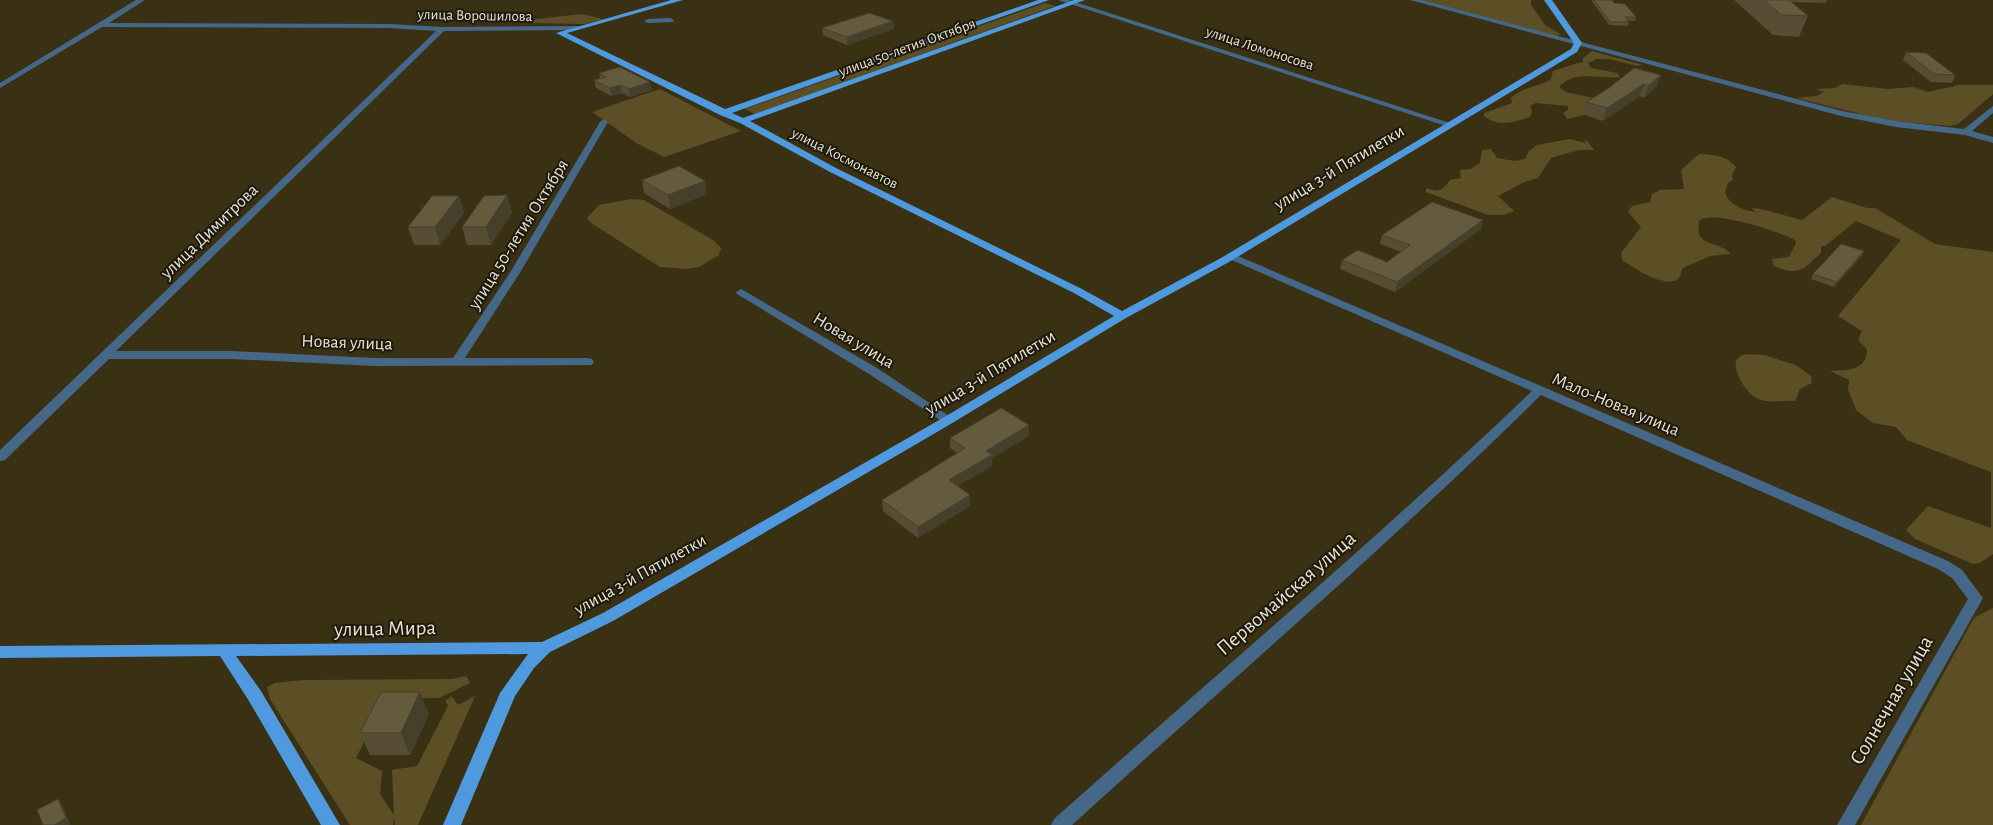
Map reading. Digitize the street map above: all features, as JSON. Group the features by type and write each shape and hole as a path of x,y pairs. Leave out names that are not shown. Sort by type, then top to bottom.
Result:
{"main road":[{"name":"улица Ворошилова","path":"578,28 679,0"},
{"name":"улица 50-летия Октября","path":"723,112 1045,0"},
{"path":"1548,0 1578,43"},
{"name":"улица 50-летия Октября","path":"743,121 1077,1"},
{"name":"улица Космонавтов","path":"557,32 743,121 833,170 1078,291 1122,316"},
{"name":"улица 3-й Пятилетки","path":"452,825 508,693 518,676 544,648 608,617 948,420 1122,316 1231,256 1574,50 1578,43"},
{"name":"улица Мира","path":"0,652 225,652 544,648"},
{"path":"225,652 251,689 331,825"}],"street":[{"path":"0,86 141,0"},
{"name":"улица Ломоносова","path":"1062,0 1077,1 1449,124"},
{"path":"1414,0 1841,113 1896,124 1966,132 1993,140"},
{"path":"648,20 670,20"},
{"name":"улица Ворошилова","path":"101,24 389,26 557,32 578,28"},
{"name":"улица Димитрова","path":"0,457 442,29"},
{"path":"1966,132 1993,109"},
{"name":"улица 50-летия Октября","path":"457,362 516,271 604,122"},
{"name":"Мало-Новая улица","path":"1231,256 1942,565 1956,574 1976,598"},
{"name":"Новая улица","path":"741,292 873,371 948,420"},
{"name":"Новая улица","path":"104,355 231,355 375,362 588,362"},
{"name":"Первомайская улица","path":"1060,825 1209,690 1317,596 1478,450 1539,391"},
{"name":"Солнечная улица","path":"1846,825 1976,598"}],"shaded area":[{"path":"1419,0 1531,0 1531,5 1546,26 1561,34 1556,36"},
{"path":"1045,3 1055,6 755,114 745,109"},
{"path":"582,14 603,19 585,24 530,23 536,19"},
{"path":"1592,51 1643,65 1637,66 1609,59 1597,59 1588,63 1591,68 1617,73 1620,77 1588,76 1572,78 1559,87 1566,92 1598,99 1591,113 1567,119 1563,113 1568,110 1568,106 1535,103 1530,106 1532,111 1530,117 1518,121 1501,123 1484,116 1484,113 1512,103 1511,98 1520,91 1551,79 1553,71 1583,62 1583,58"},
{"path":"1842,84 1888,89 1913,87 1928,92 1959,85 1993,85 1993,94 1958,124 1950,126 1885,120 1796,98 1816,96 1824,92 1815,89 1835,88"},
{"path":"660,89 741,131 664,157 638,144 592,112"},
{"path":"1585,138 1594,150 1579,150 1551,158 1538,178 1524,182 1498,196 1514,211 1504,215 1488,215 1426,192 1426,188 1440,190 1450,180 1461,178 1460,170 1471,169 1480,163 1482,150 1491,149 1497,158 1515,161 1525,159 1529,151 1537,145 1570,139 1586,143"},
{"path":"1699,154 1715,155 1724,158 1736,167 1732,174 1733,180 1728,183 1725,193 1733,204 1746,210 1755,212 1752,208 1761,209 1802,220 1832,197 1867,208 1875,208 1935,244 1993,252 1993,554 1980,563 1973,564 1915,539 1906,530 1928,506 1991,528 1991,472 1907,440 1896,427 1873,423 1856,410 1848,389 1849,380 1830,371 1855,368 1864,362 1867,349 1858,340 1862,331 1838,316 1901,240 1856,221 1825,246 1821,246 1821,253 1805,267 1800,270 1789,271 1774,266 1772,259 1789,257 1796,243 1795,240 1746,223 1706,218 1699,221 1699,234 1701,238 1727,250 1730,254 1710,256 1683,268 1678,279 1672,281 1649,276 1622,260 1621,253 1641,227 1628,212 1632,206 1650,202 1652,194 1660,190 1684,189 1681,170"},
{"path":"631,199 644,200 713,240 721,248 719,255 699,267 687,269 660,267 591,223 587,218 599,205"},
{"path":"1750,354 1764,355 1796,365 1811,376 1812,383 1800,389 1795,401 1770,401 1756,398 1747,390 1739,378 1736,365 1737,360 1741,356"},
{"path":"1993,608 1993,825 1861,825 1974,618"},
{"path":"466,676 470,683 439,698 399,698 379,711 356,758 382,771 380,794 394,815 392,770 417,766 448,706 445,701 452,696 458,705 475,696 418,825 395,825 394,817 393,825 350,825 270,699 267,687 275,683 303,680 452,679"}],"building":[{"path":"1594,0 1612,0 1614,3 1625,4 1636,17 1625,17 1629,22 1610,22"},
{"path":"1764,0 1789,0 1808,16 1781,15"},
{"path":"869,13 893,21 847,37 822,28"},
{"path":"1906,52 1926,53 1955,75 1934,74"},
{"path":"620,67 650,82 629,89 620,85 610,88 594,80 606,77 599,73"},
{"path":"1634,68 1661,75 1648,86 1644,84 1607,108 1586,102 1609,88"},
{"path":"679,166 705,181 668,195 642,180"},
{"path":"507,195 486,227 462,227 484,196"},
{"path":"432,196 459,196 435,227 408,227"},
{"path":"1432,202 1483,220 1397,282 1342,260 1358,250 1387,262 1410,245 1382,235"},
{"path":"1841,244 1864,251 1837,282 1813,274"},
{"path":"1001,408 1029,425 986,451 992,455 949,480 970,495 918,527 882,500 965,448 950,438"},
{"path":"381,692 420,692 401,733 360,733"},
{"path":"58,799 66,818 54,825 43,825 37,810"}]}
